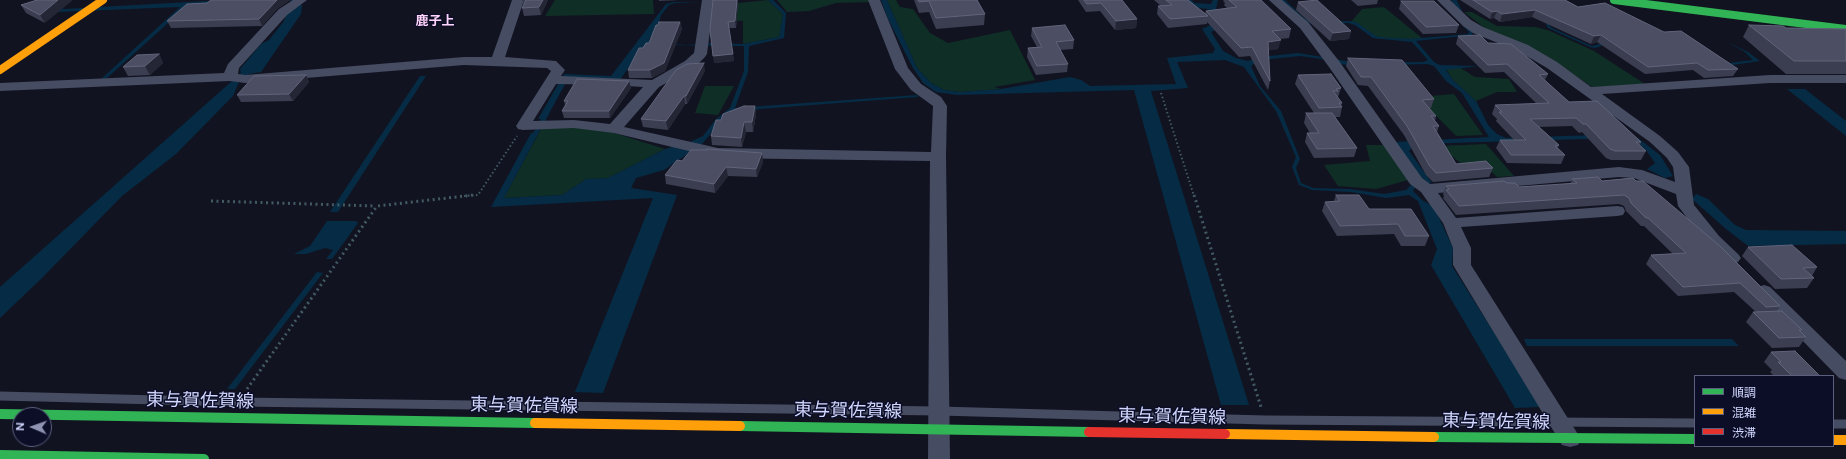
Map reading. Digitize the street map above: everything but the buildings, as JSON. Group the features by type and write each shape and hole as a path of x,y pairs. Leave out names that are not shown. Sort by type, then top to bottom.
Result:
{"main road":[{"path":"0,70 103,0"},
{"path":"1614,0 1842,30"},
{"name":"東与賀佐賀線","path":"0,414 1570,439 1694,439"},
{"path":"1834,440 1846,440"},
{"path":"0,455 204,459"}],"street":[{"path":"230,77 233,68 289,7 301,0"},
{"path":"497,61 518,0"},
{"path":"614,128 654,84 690,64 700,54 708,0"},
{"path":"874,0 902,69 916,88 936,100 940,106 938,157 939,459"},
{"path":"1275,0 1304,25 1451,223 1462,248 1462,265 1570,439"},
{"path":"1443,0 1467,23 1478,30 1522,48 1552,65 1655,139 1673,155 1681,168 1686,206 1713,240 1846,373"},
{"path":"0,87 230,77 245,79 464,61 551,64 558,70 560,80"},
{"path":"1590,91 1770,79 1846,80"},
{"path":"560,80 654,84"},
{"path":"523,126 560,80"},
{"path":"523,126 574,124 614,128 677,145 718,153 756,155 938,157"},
{"path":"1422,185 1619,172 1636,173 1684,191"},
{"path":"1451,223 1617,211"}],"lane":[{"path":"0,396 238,402 939,411 1265,420 1694,423"},
{"path":"1834,424 1846,424"}],"path":[{"path":"1161,93 1265,420"},
{"path":"211,201 376,206 478,195 523,126"},
{"path":"238,402 376,206"}],"green space":[{"path":"555,0 653,0 654,14 545,16"},
{"path":"768,0 783,14 779,37 743,44 743,21 725,20 728,4"},
{"path":"777,0 871,0 871,2 836,3 809,11 787,12"},
{"path":"887,0 896,0 900,7 913,9 930,33 948,43 1010,30 1035,80 994,87 1001,89 960,92 944,90 931,83 917,68"},
{"path":"1384,7 1423,39 1378,39 1351,22 1362,9"},
{"path":"1464,12 1472,12 1497,26 1536,27 1550,31 1594,51 1645,84 1592,87 1554,61 1486,29"},
{"path":"1459,67 1475,77 1509,79 1517,92 1497,92 1476,101 1453,80 1446,69"},
{"path":"705,86 734,86 718,115 695,113"},
{"path":"1454,94 1483,135 1456,136 1418,97"},
{"path":"572,126 608,131 665,149 608,178 586,179 562,195 504,198 542,127"},
{"path":"1486,144 1514,176 1497,177 1483,164 1462,164 1439,146"},
{"path":"1366,145 1386,145 1408,180 1376,189 1338,186 1324,165 1370,161"}],"water":[{"path":"33,0 49,0 64,9 225,0 186,7 107,78 101,79 180,7 57,12"},
{"path":"290,0 299,0 302,6 301,14 261,72 249,74 239,82 233,96 176,154 122,196 41,279 0,318 0,287 241,73 240,69 261,44 269,40 284,21 286,15 294,8"},
{"path":"768,0 773,0 786,13 784,38 749,46 748,72 735,108 917,95 918,97 759,109 723,119 702,144 664,170 636,178 631,188 677,195 603,393 575,392 653,198 491,207 531,133 539,132 504,198 562,195 586,179 608,178 665,149 690,142 703,136 716,119 730,108 744,71 744,46 661,45 638,54 620,80 568,79 546,119 538,119 564,74 611,76 666,4 674,2 700,2 675,3 669,5 661,15 657,29 649,39 652,43 687,45 712,43 743,44 779,37 783,14"},
{"path":"881,0 887,0 917,68 931,83 944,90 960,92 1001,89 1070,77 1081,80 1090,86 1176,84 1167,58 1213,53 1215,49 1202,29 1213,24 1215,18 1208,9 1190,7 1181,0 1192,0 1194,3 1211,4 1213,0 1218,0 1216,9 1223,20 1223,26 1211,32 1223,51 1236,58 1248,61 1260,57 1298,53 1358,63 1423,62 1428,60 1412,42 1373,38 1355,25 1348,23 1313,25 1302,19 1280,0 1285,0 1304,18 1314,23 1347,21 1356,22 1376,36 1388,38 1410,39 1468,34 1469,32 1462,25 1473,31 1472,35 1416,41 1434,62 1440,65 1479,66 1446,70 1453,80 1476,101 1488,125 1497,134 1506,138 1624,134 1638,138 1660,155 1673,176 1665,178 1647,169 1655,163 1646,150 1633,140 1621,138 1449,143 1414,146 1409,151 1432,183 1416,186 1413,191 1422,200 1434,207 1453,248 1452,266 1541,407 1515,408 1431,265 1437,249 1418,201 1409,195 1386,198 1351,192 1312,190 1299,185 1292,167 1296,157 1276,111 1244,67 1225,60 1177,62 1188,88 1151,91 1249,405 1221,405 1134,90 957,95 936,92 923,83 913,68 888,19","holes":["1300,56 1322,59 1340,64 1356,66 1427,64 1434,66 1446,81 1462,93 1489,137 1396,142 1423,181 1411,185 1406,190 1384,194 1350,189 1313,188 1301,183 1296,168 1300,159 1281,111 1260,86 1251,66 1260,60"]},
{"path":"1564,17 1561,22 1549,25 1552,28 1592,46 1622,38 1643,42 1690,60 1729,63 1753,60 1745,52 1727,42 1748,52 1760,61 1733,65 1689,61 1643,44 1626,40 1618,40 1595,48 1590,47 1548,28 1546,24"},
{"path":"420,76 426,76 338,212 330,212"},
{"path":"1787,89 1805,89 1846,121 1846,136"},
{"path":"1696,194 1708,199 1735,225 1746,230 1846,231 1846,244 1748,246 1692,199"},
{"path":"327,221 356,221 358,223 332,259 326,259 333,250 325,248 306,254 294,254 310,246"},
{"path":"317,272 323,273 235,389 227,389"},
{"path":"1524,339 1732,339 1739,346 1527,346"}],"waterway":[{"path":"1454,0 1460,12"},
{"path":"533,138 547,113"}],"traffic: fast":[{"path":"1614,0 1846,29"},
{"path":"0,414 535,423"},
{"path":"740,426 1089,432"},
{"path":"1434,437 1694,439"},
{"path":"0,455 204,459"}],"traffic: slow":[{"path":"0,70 103,0"},
{"path":"535,423 740,426"},
{"path":"1225,434 1434,437"},
{"path":"1834,440 1846,440"}],"traffic: jam":[{"path":"1089,432 1225,434"}],"district":[{"name":"鹿子上","path":"435,21"}]}
